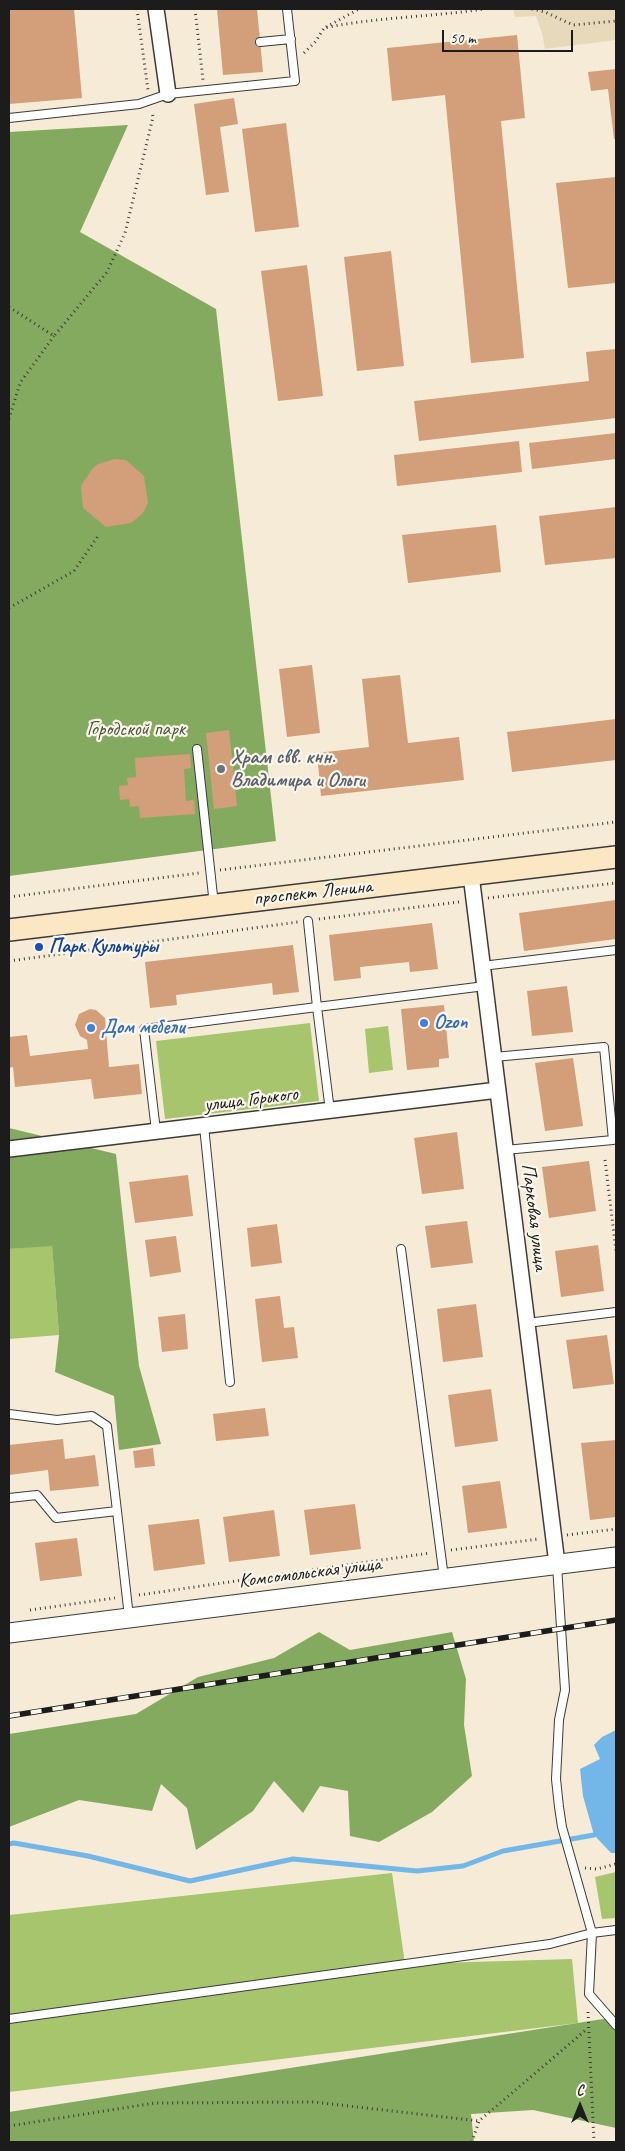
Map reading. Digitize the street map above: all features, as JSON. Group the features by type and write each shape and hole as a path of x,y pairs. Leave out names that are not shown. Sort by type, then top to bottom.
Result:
{"main road":[{"name":"проспект Ленина","path":"9,930 616,857"}],"street":[{"path":"156,9 168,94"},
{"name":"Парковая улица","path":"471,875 557,1564"},
{"name":"улица Горького","path":"9,1149 498,1090"},
{"name":"Комсомольская улица","path":"9,1633 616,1557"}],"lane":[{"path":"9,118 139,104 168,94 295,81 287,9"},
{"path":"260,42 291,39"},
{"path":"196,749 214,905"},
{"path":"308,921 330,1110"},
{"path":"482,966 616,950"},
{"path":"156,1131 144,1029 485,986"},
{"path":"494,1057 604,1047 613,1140 505,1150"},
{"path":"204,1126 230,1382"},
{"path":"401,1249 444,1578"},
{"path":"527,1324 616,1312"},
{"path":"9,1414 57,1420 92,1416 107,1426 129,1619"},
{"path":"9,1498 37,1495 56,1518 117,1511"},
{"path":"557,1564 564,1690 559,1720 556,1780 562,1827 592,1933 589,1994 616,2025"},
{"path":"9,2019 550,1944 592,1933 616,1930"}],"path":[{"path":"9,419 20,383 54,336 107,272 125,233 153,117 137,9"},
{"path":"195,9 204,90"},
{"path":"293,64 316,41 324,28 359,9"},
{"path":"324,28 360,20 418,17 484,9"},
{"path":"532,9 545,12 573,26 616,21"},
{"path":"9,307 54,336"},
{"path":"9,608 74,571 98,536"},
{"path":"9,897 616,822"},
{"path":"605,1160 616,1251"},
{"path":"28,1610 440,1551 616,1529"},
{"path":"573,1867 597,1869 616,1864"},
{"path":"589,1994 587,2029 594,2142"},
{"path":"472,2142 479,2121 587,2029"},
{"path":"9,2126 165,2103 314,2102 479,2121"}],"shaded area":[{"path":"513,9 616,9 616,40 545,49 536,16 515,17"}],"green space":[{"name":"Городской парк","path":"128,125 80,232 216,309 276,841 9,876 9,132"},
{"path":"310,1023 319,1101 165,1119 156,1041"},
{"path":"388,1026 393,1070 369,1073 365,1029"},
{"path":"9,1128 116,1154 139,1366 161,1444 119,1450 114,1396 55,1372 59,1335 52,1246 9,1249"},
{"path":"52,1245 59,1335 9,1339 9,1249"},
{"path":"319,1632 350,1650 452,1632 466,1679 464,1725 472,1776 432,1812 379,1842 350,1836 348,1791 320,1786 303,1813 274,1781 253,1811 196,1850 187,1808 161,1784 152,1811 79,1800 9,1827 9,1734 136,1714 198,1677 274,1658"},
{"path":"616,1872 616,1918 602,1919 595,1877"},
{"path":"392,1873 405,1964 572,1959 578,2023 9,2092 9,1915"},
{"path":"616,2017 616,2128 533,2110 471,2114 474,2142 9,2142 9,2112"}],"water":[{"path":"616,1730 616,1853 611,1853 594,1835 583,1796 580,1769 600,1759 594,1745 602,1737"}],"building":[{"path":"9,9 74,9 82,98 9,104"},
{"path":"217,9 257,9 263,72 223,75"},
{"path":"517,35 525,118 501,121 524,358 471,363 445,95 392,101 387,48"},
{"path":"616,69 616,139 614,139 608,89 591,91 588,72"},
{"path":"234,98 238,124 220,127 229,192 206,195 194,104"},
{"path":"286,123 299,227 255,232 242,129"},
{"path":"616,177 616,283 568,288 556,183"},
{"path":"391,251 404,366 357,371 344,257"},
{"path":"307,265 323,396 278,401 261,271"},
{"path":"616,349 616,418 419,441 414,401 589,381 586,352"},
{"path":"616,433 616,459 532,469 529,443"},
{"path":"519,441 522,472 397,486 394,455"},
{"path":"115,459 126,460 144,476 148,503 143,513 131,523 106,527 83,508 81,486 92,469 98,464"},
{"path":"616,507 616,558 545,565 539,516"},
{"path":"496,525 501,572 408,583 402,535"},
{"path":"312,665 320,733 287,737 279,669"},
{"path":"400,675 408,743 459,737 464,780 321,796 317,753 369,747 362,679"},
{"path":"616,719 616,760 512,772 507,732"},
{"name":"Храм свв. кнн. Владимира и Ольги","path":"229,730 237,806 214,809 206,733"},
{"path":"190,754 191,768 184,769 186,801 194,800 195,814 140,818 139,806 130,807 129,799 120,800 119,786 128,785 127,778 136,777 135,758"},
{"path":"616,900 616,939 524,951 519,913"},
{"path":"432,923 438,969 410,972 409,962 360,967 361,978 334,981 329,935"},
{"path":"293,945 299,992 273,995 272,983 176,995 177,1005 150,1008 145,962"},
{"path":"567,986 573,1032 532,1036 527,991"},
{"path":"444,1005 449,1058 439,1059 439,1067 407,1070 401,1009"},
{"path":"90,1009 96,1010 105,1018 109,1067 139,1064 142,1094 94,1099 91,1079 15,1087 13,1067 9,1068 9,1037 27,1035 30,1056 88,1049 87,1040 80,1036 75,1025 79,1014"},
{"path":"573,1058 583,1126 545,1131 535,1063"},
{"path":"457,1132 464,1189 422,1194 414,1138"},
{"path":"589,1161 596,1211 549,1218 542,1167"},
{"path":"188,1175 193,1216 135,1223 129,1182"},
{"path":"467,1221 473,1263 431,1268 425,1226"},
{"path":"277,1224 282,1263 251,1267 247,1228"},
{"path":"176,1236 181,1272 150,1277 145,1240"},
{"path":"598,1245 604,1291 561,1297 555,1251"},
{"path":"280,1296 284,1328 294,1327 298,1358 262,1362 255,1299"},
{"path":"476,1304 483,1357 443,1362 437,1309"},
{"path":"185,1314 188,1349 162,1352 158,1317"},
{"path":"607,1335 614,1384 573,1389 566,1340"},
{"path":"491,1389 498,1441 455,1447 448,1395"},
{"path":"265,1408 269,1436 216,1441 213,1414"},
{"path":"63,1439 65,1459 95,1455 99,1486 50,1491 48,1470 9,1475 9,1445"},
{"path":"616,1440 616,1517 590,1520 581,1443"},
{"path":"153,1448 155,1466 135,1468 133,1451"},
{"path":"500,1481 507,1528 468,1533 462,1486"},
{"path":"355,1504 361,1549 310,1555 304,1510"},
{"path":"274,1510 280,1556 229,1562 223,1517"},
{"path":"199,1519 205,1564 154,1571 148,1525"},
{"path":"77,1538 82,1576 40,1581 35,1543"}],"waterway":[{"path":"9,1844 14,1843 88,1856 190,1881 293,1859 417,1871 463,1866 503,1851 594,1835 598,1832"}],"railway":[{"path":"9,1716 616,1620"}],"place":[{"name":"Храм свв. кнн. Владимира и Ольги","path":"221,769"},
{"name":"Парк Культуры","path":"39,947"},
{"name":"Ozon","path":"424,1023"},
{"name":"Дом мебели","path":"91,1028"}]}
